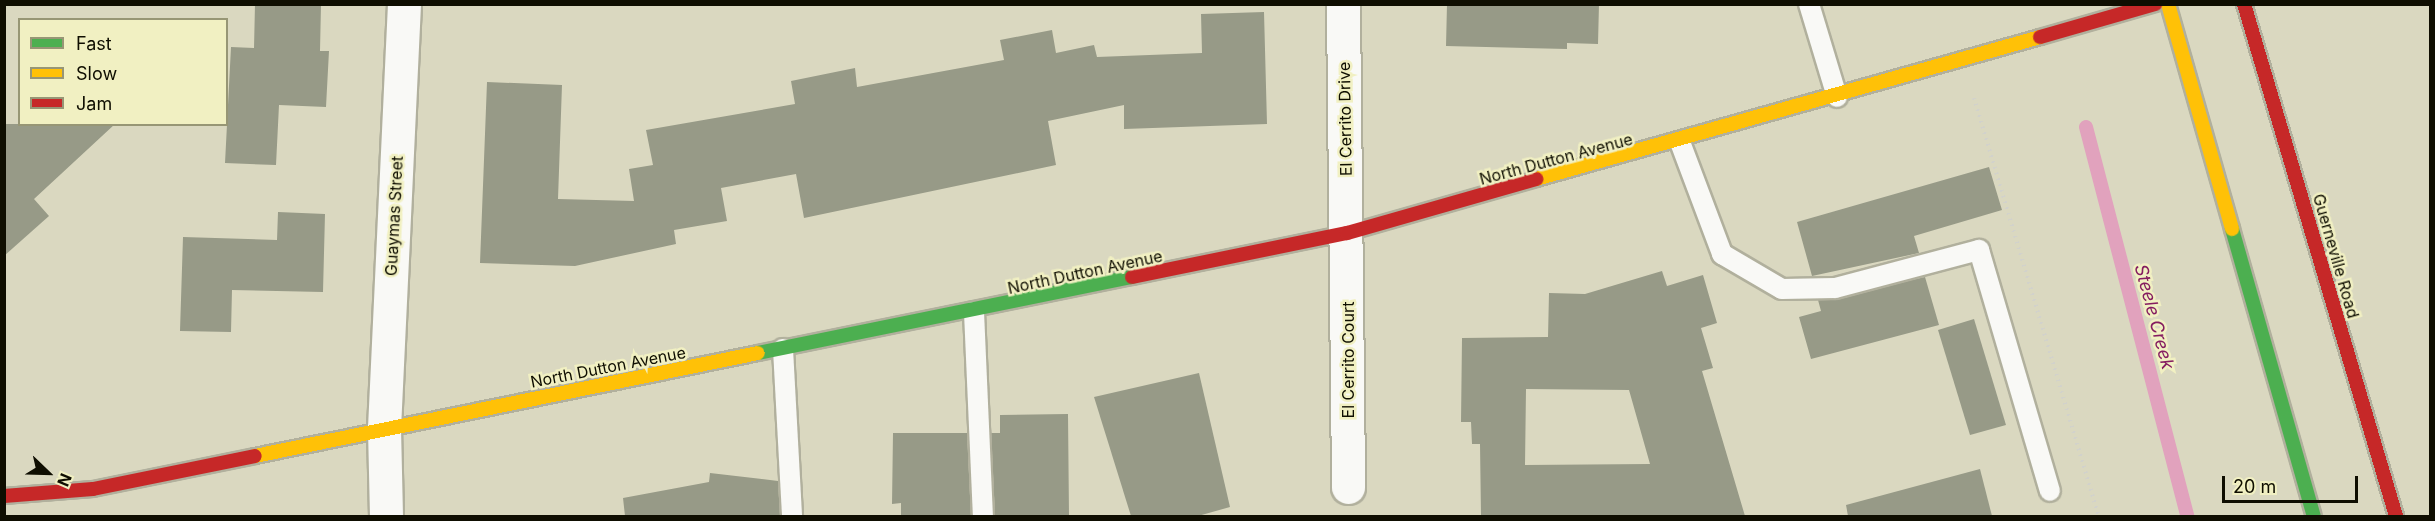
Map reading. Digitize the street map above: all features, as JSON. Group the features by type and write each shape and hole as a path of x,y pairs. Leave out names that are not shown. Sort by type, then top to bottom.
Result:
{"main road":[{"name":"North Dutton Avenue","path":"4,495 93,489 384,428 974,312 1347,233 1680,142 2155,4"},
{"path":"2168,4 2314,516"},
{"name":"Guerneville Road","path":"2244,4 2396,516"}],"street":[{"name":"Guaymas Street","path":"386,516 384,428 404,4"},
{"name":"El Cerrito Drive","path":"1343,4 1347,233"},
{"name":"El Cerrito Court","path":"1347,233 1348,487"}],"lane":[{"path":"1809,4 1837,97"},
{"path":"1680,142 1722,254 1782,289 1835,288 1978,250 2050,491"},
{"path":"974,312 983,516"},
{"path":"783,349 792,516"}],"path":[{"path":"1963,60 2099,516"}],"building":[{"path":"255,4 321,4 320,51 329,51 326,107 279,105 276,165 225,163 231,47 254,48"},
{"path":"1447,4 1599,4 1598,44 1567,43 1567,49 1446,46"},
{"path":"1264,12 1267,124 1124,129 1124,105 1048,121 1056,165 804,218 796,174 721,188 727,221 674,230 676,244 575,266 480,263 487,82 562,85 558,199 634,201 629,169 653,165 646,130 795,104 791,81 855,68 857,87 1004,60 1000,40 1052,30 1056,53 1094,45 1097,57 1202,53 1201,14"},
{"path":"4,124 113,126 34,199 49,216 4,256"},
{"path":"1989,167 2002,210 1914,236 1919,253 1812,276 1797,222"},
{"path":"278,212 325,214 323,292 232,290 231,332 180,331 183,237 277,240"},
{"path":"1662,271 1667,286 1703,275 1717,323 1701,328 1713,368 1702,371 1745,516 1481,515 1480,444 1472,444 1471,422 1461,422 1462,338 1548,337 1549,293 1585,294","holes":["1526,389 1629,390 1650,464 1525,465"]},
{"path":"1925,277 1939,325 1811,359 1799,317 1821,311 1818,300"},
{"path":"1974,319 2006,425 1970,435 1938,330"},
{"path":"1199,373 1230,507 1198,516 1131,516 1094,397"},
{"path":"1068,414 1069,516 995,516 991,433 1000,433 1000,415"},
{"path":"893,433 967,433 971,516 901,516 901,503 892,504"},
{"path":"1980,469 1992,516 1848,516 1846,505"},
{"path":"710,473 778,481 780,516 625,516 623,498 709,482"}],"waterway":[{"name":"Steele Creek","path":"2086,127 2187,516"}],"traffic: fast":[{"path":"2232,229 2314,516"},
{"path":"758,353 1132,277"}],"traffic: slow":[{"path":"2168,4 2232,229"},
{"path":"1536,179 2040,37"},
{"path":"255,456 758,353"}],"traffic: jam":[{"path":"2040,37 2155,4"},
{"path":"2244,4 2396,516"},
{"path":"1132,277 1347,233 1536,179"},
{"path":"4,496 93,489 255,456"}]}
